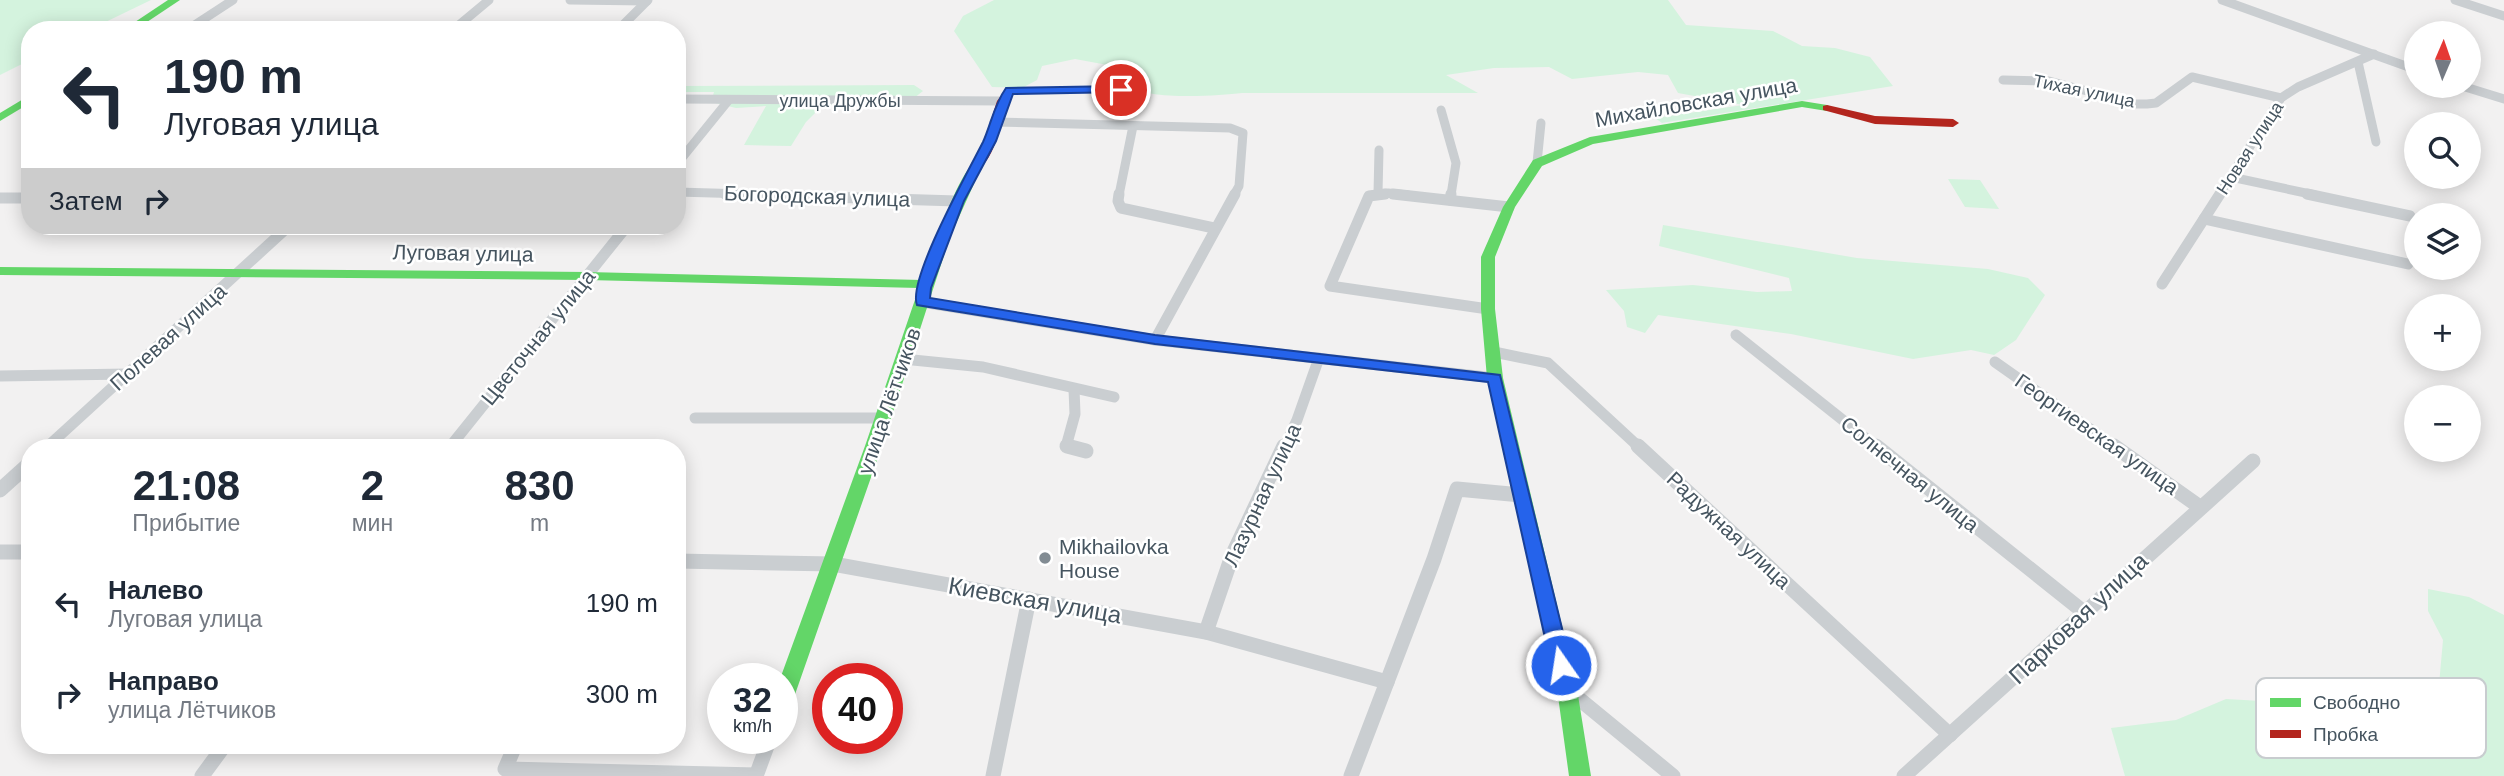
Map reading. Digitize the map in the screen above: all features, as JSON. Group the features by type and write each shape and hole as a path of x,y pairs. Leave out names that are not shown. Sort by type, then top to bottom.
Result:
{"street":[{"path":"142,21 175,0"},
{"path":"201,21 233,0"},
{"path":"464,21 489,0"},
{"path":"570,0 647,0"},
{"path":"627,21 647,0"},
{"path":"2222,0 2404,64"},
{"path":"2455,0 2504,16"},
{"name":"Новая улица","path":"2162,284 2281,98 2298,87 2374,54"},
{"path":"2358,62 2376,142"},
{"name":"Тихая улица","path":"2003,80 2049,81 2136,104 2156,103 2192,77 2281,98"},
{"path":"1003,101 1010,91 1121,90"},
{"path":"2482,92 2504,99"},
{"name":"улица Дружбы","path":"686,99 1003,101"},
{"path":"686,153 728,101"},
{"name":"улица Лётчиков","path":"797,663 904,359 926,284 957,201 990,141 1003,101"},
{"name":"Михайловская улица","path":"1537,163 1590,141 1802,104 1821,106 1875,120 1953,123"},
{"path":"0,118 21,106"},
{"path":"1441,110 1456,163 1450,200"},
{"path":"994,122 1238,130 1243,133 1239,186 1155,340"},
{"path":"1541,123 1537,163 1509,207 1488,257 1488,309 1495,378 1567,689 1580,776"},
{"path":"1133,126 1118,201 1121,208 1214,228"},
{"path":"1378,193 1379,150"},
{"path":"2231,177 2404,215"},
{"name":"Богородская улица","path":"686,192 957,201"},
{"path":"1488,309 1330,286 1368,196 1378,193 1509,207"},
{"path":"0,198 21,198"},
{"path":"2204,219 2404,263"},
{"name":"Полевая улица","path":"56,439 279,235"},
{"name":"Цветочная улица","path":"456,439 620,235"},
{"name":"Луговая улица","path":"0,271 586,276 926,284"},
{"path":"922,302 1155,340 1495,378"},
{"name":"Солнечная улица","path":"1736,335 2085,613"},
{"name":"Радужная улица","path":"1493,352 1548,363 1951,735"},
{"name":"Лазурная улица","path":"1206,632 1232,556 1297,420 1320,358"},
{"path":"904,359 958,362 1054,381 1074,389 1114,397"},
{"name":"Георгиевская улица","path":"1995,362 2200,507"},
{"path":"0,376 128,374"},
{"path":"1074,389 1074,418 1066,442 1067,447 1086,451"},
{"path":"695,418 883,418"},
{"name":"Парковая улица","path":"1904,776 2253,461"},
{"path":"0,490 21,471"},
{"path":"1351,776 1457,489 1521,495"},
{"path":"0,552 21,552"},
{"name":"Киевская улица","path":"686,561 833,564 1206,632 1387,682"},
{"path":"993,776 1029,599"},
{"path":"1567,689 1673,776"},
{"path":"202,776 218,754"},
{"path":"512,754 505,769 756,776 764,754"}],"green space":[{"path":"0,0 151,0 108,21 21,21 21,64 0,75"},
{"path":"994,0 1668,0 1686,25 1773,31 1802,46 1835,48 1870,57 1893,86 1662,123 1655,118 1743,105 1678,93 1668,75 1638,72 1572,79 1549,67 1494,68 1446,75 1478,93 1242,93 1181,96 1134,89 1122,82 1113,66 1075,59 1042,66 1037,80 1022,88 992,87 954,31 963,16"},
{"path":"914,85 923,91 909,102 840,103 820,108 806,122 791,146 744,145 766,106 736,108 711,102 714,92 686,92 686,86"},
{"path":"1948,179 1980,180 1999,209 1965,207"},
{"path":"1663,225 1857,258 1988,269 2028,278 2045,295 2016,340 1994,355 1971,350 1913,359 1791,334 1658,315 1645,333 1627,327 1624,311 1606,290 1693,285 1757,292 1792,291 1789,278 1659,246"},
{"path":"2428,589 2469,597 2504,615 2504,776 2125,776 2111,728 2176,720 2226,699 2256,701 2256,758 2486,758 2486,678 2440,678 2443,640 2428,611"}],"traffic: fast":[{"path":"142,21 175,0"},
{"path":"0,118 21,104"},
{"path":"1580,776 1567,689 1495,378 1488,309 1488,257 1509,207 1537,163 1590,141 1802,104 1827,108"},
{"path":"796,663 874,446 944,237 976,166"},
{"path":"0,271 587,276 926,284"}],"traffic: jam":[{"path":"976,166 990,141 1003,101 1010,91 1121,90"},
{"path":"1827,108 1875,120 1953,123"}],"place":[{"name":"Mikhailovka House","path":"1045,558"}],"route":[{"path":"1121,90 1010,91 994,122 990,141 957,201 924,288 922,302 1155,340 1495,378 1561,665"}]}
